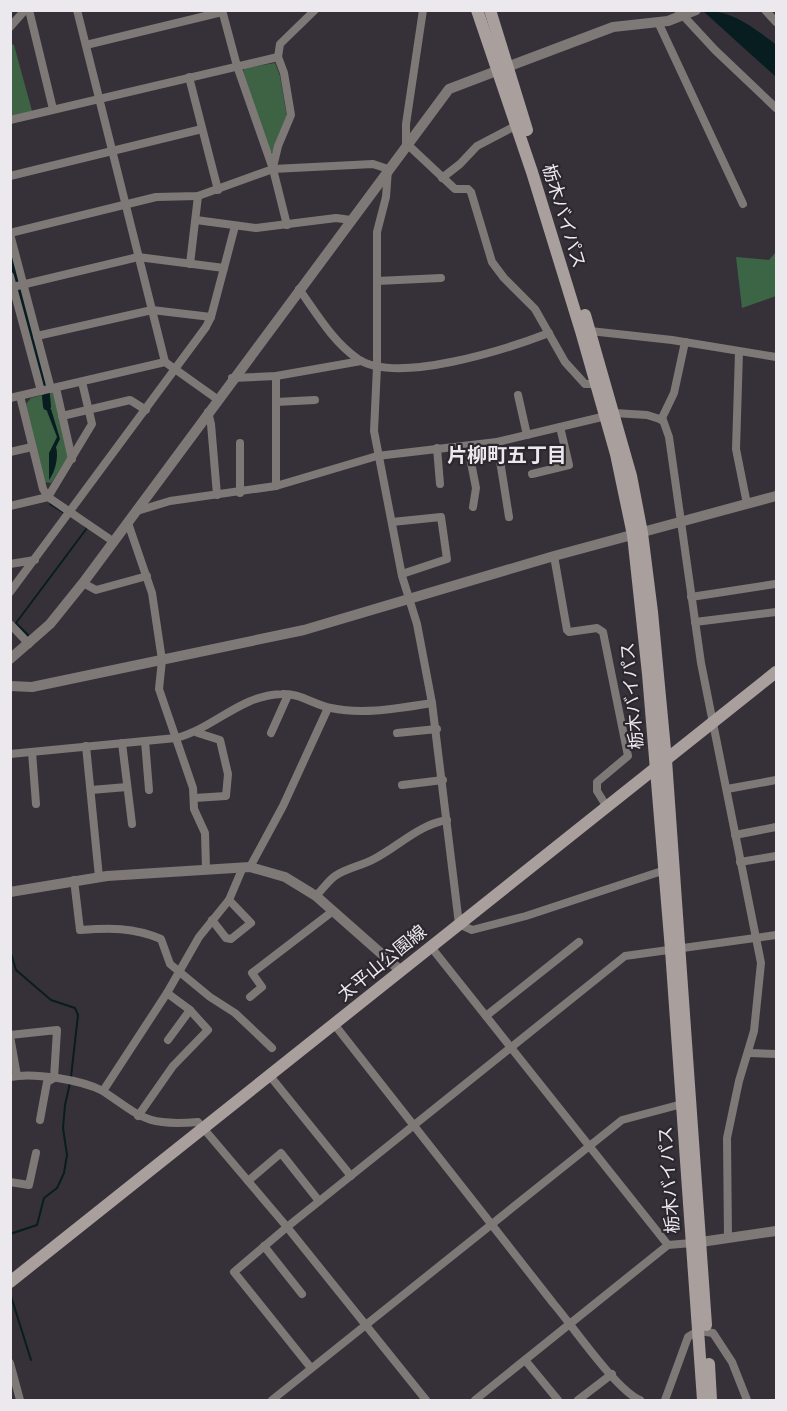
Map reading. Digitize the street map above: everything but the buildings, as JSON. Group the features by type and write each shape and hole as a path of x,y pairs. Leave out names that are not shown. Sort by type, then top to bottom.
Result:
{"main road":[{"name":"栃木バイパス","path":"477,10 502,69 590,331 638,534 661,764 675,949 702,1331 703,1401"},
{"name":"栃木バイパス","path":"490,10 502,69 517,125 597,384 610,415"},
{"name":"太平山公園線","path":"10,1282 777,672"},
{"name":"栃木バイパス","path":"675,949 682,1104 696,1243"},
{"name":"栃木バイパス","path":"702,1331 711,1401"}],"street":[{"path":"10,27 27,10"},
{"path":"27,10 53,110"},
{"path":"77,10 165,362"},
{"path":"273,169 278,146 291,115 284,73 278,57 280,44 315,10"},
{"path":"423,10 406,124 406,144 455,189 468,189 471,192 492,262 504,278 535,309 565,362 585,384 597,384"},
{"path":"765,10 777,22"},
{"path":"86,45 222,11 237,66 273,169 287,225"},
{"path":"10,659 50,624 83,583 232,378 449,89 613,27 632,23 658,22 686,13 777,108"},
{"path":"658,22 743,204"},
{"path":"10,120 278,57"},
{"path":"189,77 218,190"},
{"path":"442,178 460,164 477,146 517,125"},
{"path":"10,176 202,129"},
{"path":"72,459 10,233 156,197 198,195 218,190 273,169 373,164 388,170"},
{"path":"388,170 386,197 378,232 377,368 374,421 377,456 437,729 459,924 472,930 526,916 575,897 623,885 668,868"},
{"path":"190,264 198,195"},
{"path":"196,220 256,228 336,218 351,220"},
{"path":"10,592 71,513 212,317 235,226"},
{"path":"14,287 138,257 224,268"},
{"path":"10,276 41,391"},
{"path":"377,281 441,278"},
{"path":"299,289 339,343 361,361 377,368 412,367 500,352 549,333"},
{"path":"37,336 152,310 212,317"},
{"path":"590,331 685,342 777,357"},
{"path":"661,420 674,393 685,342"},
{"path":"738,352 736,449 741,484 747,504"},
{"path":"232,378 276,376 361,361"},
{"path":"10,398 165,362 177,368 217,399"},
{"path":"276,376 276,486"},
{"path":"10,506 48,497 72,459 92,424 82,381"},
{"path":"518,395 527,435"},
{"path":"20,396 43,489 48,497 114,542"},
{"path":"62,416 130,400 146,410"},
{"path":"276,402 315,400"},
{"path":"207,412 211,424 217,495"},
{"path":"137,511 170,501 240,493 276,486 377,456 497,442 610,415 647,415 663,420 669,437 691,597 712,723 761,963 757,1011 749,1053 739,1081 727,1138 728,1238"},
{"path":"532,474 569,465 560,427"},
{"path":"497,442 509,517"},
{"path":"240,443 240,493"},
{"path":"10,452 32,447"},
{"path":"468,447 476,488 473,507"},
{"path":"437,448 440,484"},
{"path":"11,690 269,638 554,556 777,496"},
{"path":"392,522 441,517 447,558 402,574"},
{"path":"128,523 152,593 162,660 159,689 193,788 194,809 205,833 206,869"},
{"path":"554,556 567,630 569,632 597,628 603,632 606,643 628,756 597,782 597,791 607,807"},
{"path":"10,564 35,560"},
{"path":"83,583 96,591 147,576"},
{"path":"691,597 775,584"},
{"path":"695,622 777,612"},
{"path":"10,624 29,644"},
{"path":"10,754 176,738 198,733 239,704 268,696 288,694 328,708 377,710 432,703"},
{"path":"271,733 288,694"},
{"path":"103,1091 212,920 229,900 282,806 328,708"},
{"path":"397,733 437,729"},
{"path":"194,798 226,796 228,774 220,740 198,733"},
{"path":"145,741 149,790"},
{"path":"122,743 132,824"},
{"path":"86,746 99,877"},
{"path":"32,752 36,804"},
{"path":"402,785 443,780"},
{"path":"727,789 777,780"},
{"path":"91,790 127,787"},
{"path":"316,896 332,877 380,856 400,841 432,823 447,820"},
{"path":"735,835 777,827"},
{"path":"740,862 777,856"},
{"path":"10,892 99,877 246,867 285,877 316,896 402,971"},
{"path":"74,880 80,930 124,928 161,939 166,949 166,959 210,997 235,1013 272,1048"},
{"path":"212,920 226,938 231,939 251,923 229,900"},
{"path":"250,997 262,987 252,973 333,911"},
{"path":"311,1368 234,1272 286,1227 625,956 756,940 777,935"},
{"path":"486,1016 579,942"},
{"path":"431,947 668,1245"},
{"path":"138,1116 173,1066 208,1030 190,1010 166,993"},
{"path":"168,1040 190,1010"},
{"path":"334,1024 570,1324 612,1374 632,1396 640,1401"},
{"path":"54,1078 57,1030 10,1036 14,1077 54,1078 88,1083 138,1116 155,1123 198,1122 205,1128 426,1401"},
{"path":"749,1053 777,1054"},
{"path":"270,1076 351,1176"},
{"path":"40,1120 47,1083 54,1078"},
{"path":"272,1401 625,1118 682,1104"},
{"path":"10,1182 29,1185 36,1153"},
{"path":"248,1181 281,1153 320,1201"},
{"path":"475,1401 668,1245 777,1231"},
{"path":"264,1246 302,1294"},
{"path":"665,1401 688,1337 702,1331 713,1333 732,1362 747,1401"},
{"path":"525,1360 558,1401"},
{"path":"10,1363 20,1401"},
{"path":"578,1401 612,1374"}],"green space":[{"path":"10,43 14,45 32,111 10,116"},
{"path":"275,63 280,76 287,117 273,152 269,152 243,72 244,68"},
{"path":"776,252 776,296 742,308 736,257 769,260"},
{"path":"55,392 70,455 51,483 44,482 26,404 31,398"}],"shaded area":[{"path":"703,11 732,16 774,43 776,46 776,77"},
{"path":"45,406 51,409 60,439 56,447 56,464 49,480 49,453 57,437"}],"waterway":[{"path":"10,256 45,386 47,406"},
{"path":"50,504 63,512"},
{"path":"28,635 16,623 87,528 85,526"},
{"path":"10,950 16,970 51,1000 75,1008 78,1015 71,1077"},
{"path":"10,1234 37,1225 44,1198 57,1188 64,1173 67,1155 63,1128 70,1083"},
{"path":"10,1293 31,1360"}],"district":[{"name":"片柳町五丁目","path":"507,455"}]}
